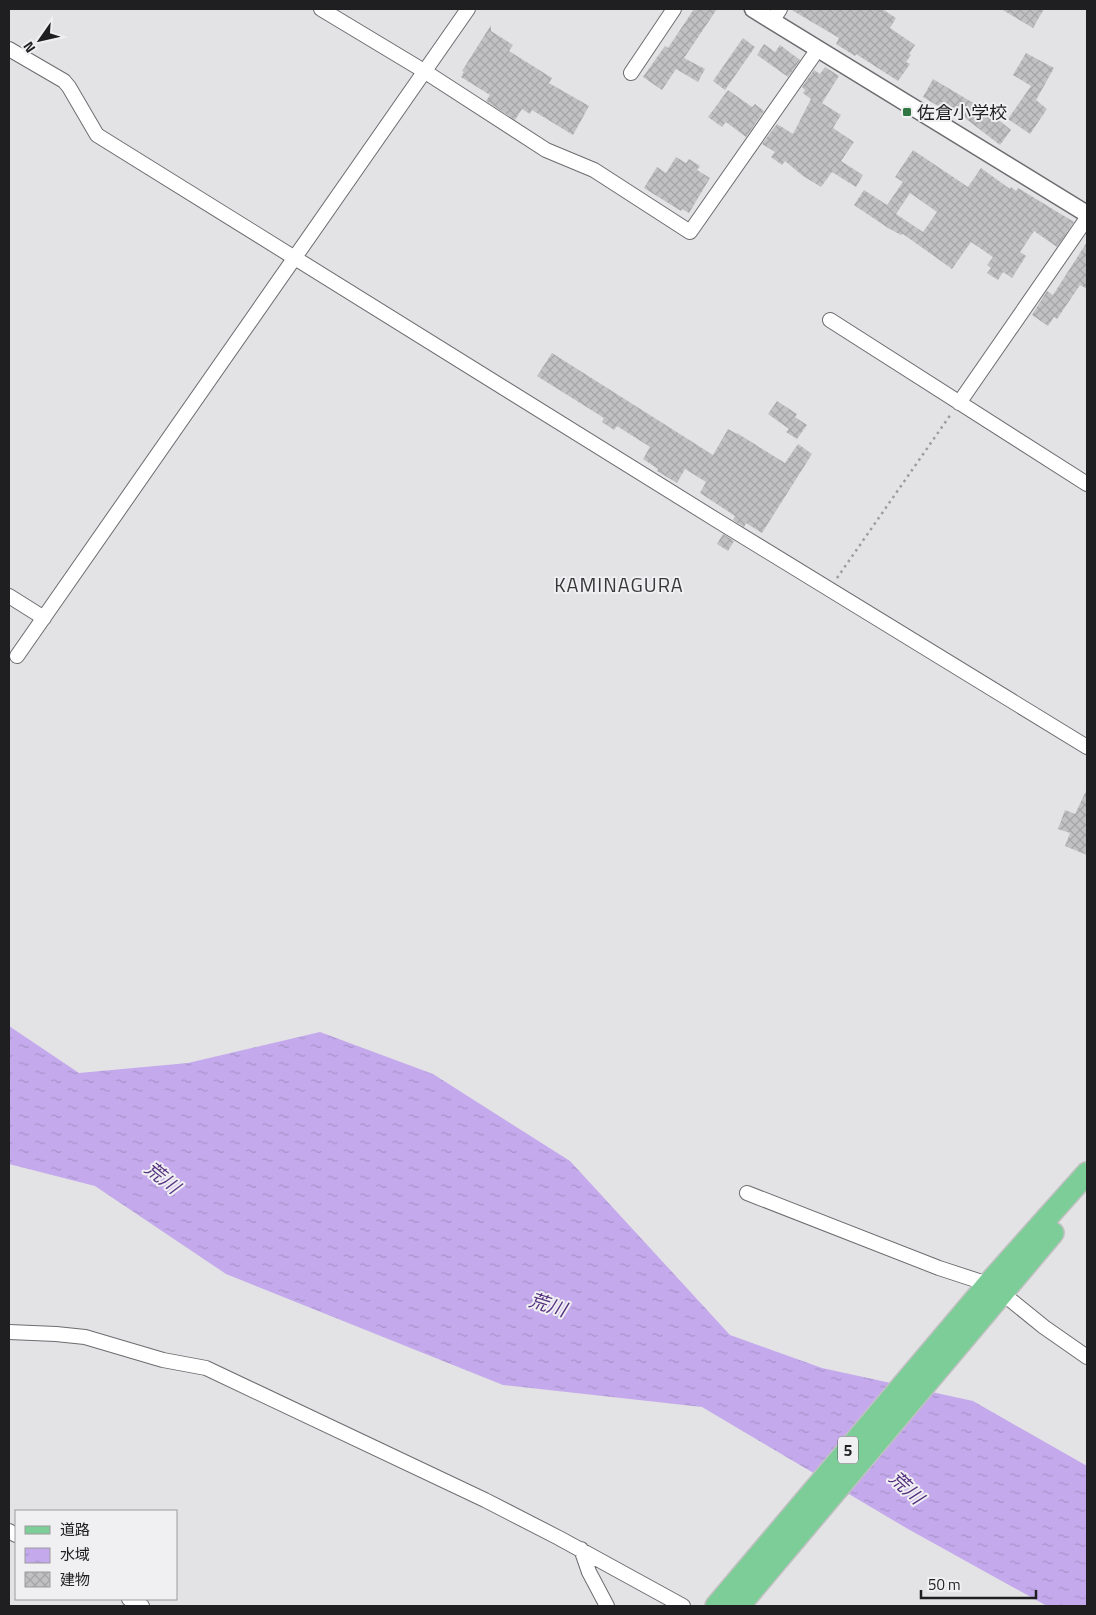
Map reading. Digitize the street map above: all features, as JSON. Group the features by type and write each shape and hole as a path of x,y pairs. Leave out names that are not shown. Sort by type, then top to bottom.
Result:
{"main road":[{"name":"5","path":"739,1606 1087,1172"},
{"name":"5","path":"716,1606 991,1294 1087,1192"}],"street":[{"path":"321,9 424,71 546,150 594,170 690,232 818,49"},
{"path":"17,656 468,9"},
{"path":"631,73 674,9"},
{"path":"753,9 776,15 818,49 1087,216 959,402"},
{"path":"9,49 64,81 70,87 97,135 1087,747"},
{"path":"830,320 1087,484"},
{"path":"9,596 44,618"},
{"path":"747,1193 939,1268 991,1294 1087,1357"},
{"path":"9,1332 85,1337 163,1360 206,1368 485,1500 683,1606"},
{"path":"581,1550 589,1572 607,1606"},
{"path":"131,1600 142,1606"}],"path":[{"path":"829,589 959,402"}],"water":[{"name":"荒川","path":"9,1026 79,1073 188,1063 320,1032 433,1074 570,1161 730,1335 822,1368 973,1401 1087,1466 1087,1606 1047,1606 908,1529 702,1407 503,1385 226,1274 95,1186 9,1164"}],"building":[{"path":"694,9 717,9 684,58 705,69 698,82 676,69 662,90 643,77 665,46 668,48"},
{"path":"790,9 882,9 896,18 890,28 915,45 906,62 910,64 898,81 856,54 855,56 836,44 839,38"},
{"path":"1001,9 1044,9 1033,28"},
{"path":"491,25 491,31 513,45 509,51 552,78 549,83 589,106 573,135 532,110 530,114 522,109 515,120 486,101 490,95 461,77 464,72 462,71"},
{"path":"743,38 755,47 725,90 713,81"},
{"path":"764,44 775,52 780,45 800,60 788,77 757,55"},
{"path":"1026,53 1054,68 1036,100 1047,109 1030,134 1008,119 1031,86 1013,75"},
{"path":"825,67 839,76 822,103 841,115 833,128 854,142 841,161 863,175 856,187 832,172 821,187 803,176 785,161 782,165 771,157 775,152 762,144 777,124 793,134 811,99 803,93 805,90 802,87 814,70 820,74"},
{"path":"933,79 975,104 976,102 1011,130 1000,145 952,108 950,113 923,97"},
{"path":"728,90 752,107 755,104 764,111 746,137 726,122 722,127 708,117"},
{"path":"913,150 968,187 981,168 1010,189 1011,187 1016,191 1018,188 1074,222 1057,247 1034,231 1020,252 1026,256 1012,278 1003,272 998,280 987,273 991,268 987,265 993,257 971,242 952,269 903,234 901,235 888,228 854,205 864,190 887,205 903,182 895,177","holes":["910,193 937,212 923,232 896,214"]},
{"path":"676,157 686,163 689,159 700,166 697,170 710,178 689,213 682,209 681,211 644,188 657,167 666,173"},
{"path":"1087,242 1087,289 1080,285 1057,319 1054,317 1048,326 1032,315 1047,291 1053,295"},
{"path":"552,353 713,455 728,429 785,463 798,444 812,454 762,533 746,523 744,527 733,520 735,516 700,493 706,482 685,469 677,483 657,471 658,469 643,459 650,447 617,426 614,430 602,422 604,418 537,376"},
{"path":"777,401 797,414 795,417 807,425 797,439 786,432 789,429 768,414"},
{"path":"723,534 734,541 728,551 717,544"},
{"path":"1087,789 1087,855 1065,846 1070,833 1058,829 1065,810 1075,814"}],"place":[{"name":"佐倉小学校","path":"907,112"}],"district":[{"name":"KAMINAGURA","path":"619,584"}]}
